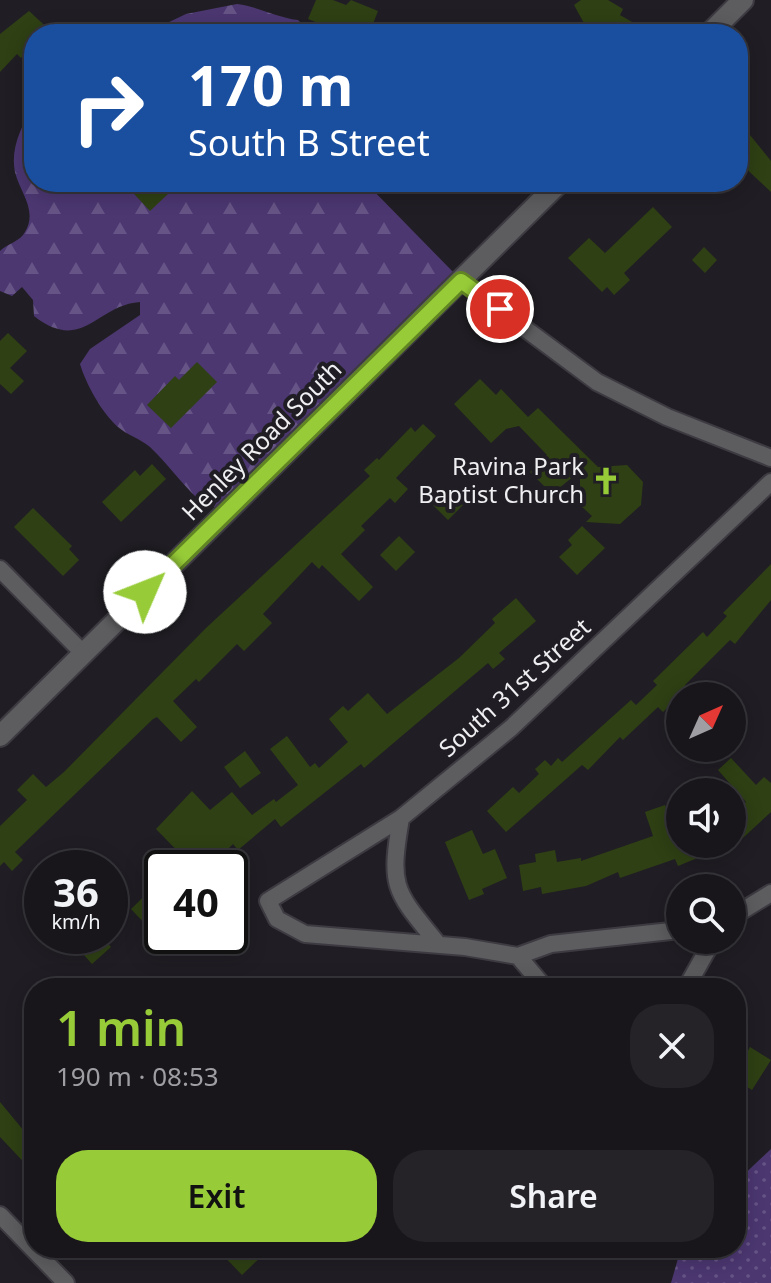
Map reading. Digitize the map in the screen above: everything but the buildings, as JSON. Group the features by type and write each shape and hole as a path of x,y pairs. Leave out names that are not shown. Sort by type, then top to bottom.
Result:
{"street":[{"path":"719,24 743,0"},
{"name":"Henley Road South","path":"0,736 550,192"},
{"path":"461,281 597,382 667,417 771,458"},
{"name":"South 31st Street","path":"438,944 305,934 277,919 268,901 401,818 566,678 771,482"},
{"path":"0,569 83,653"},
{"path":"401,818 393,860 395,885 406,907 438,944 518,956 551,944 666,932"},
{"path":"746,908 771,893"},
{"path":"692,978 705,954"},
{"path":"518,956 537,978"},
{"path":"0,1215 24,1240"},
{"path":"42,1258 66,1283"}],"green space":[{"path":"237,4 298,20 302,24 165,24 186,14"},
{"path":"24,124 24,192 375,192 454,273 215,507 206,506 150,447 112,421 95,398 80,364 90,349 140,315 140,302 125,305 77,329 65,330 34,316 33,300 22,287 12,296 0,291 0,251 20,238 29,224 29,209 14,163"},
{"path":"771,1149 771,1283 671,1283 678,1258 746,1258 746,1173"}],"place":[{"name":"Ravina Park Baptist Church","path":"606,481"}],"route":[{"path":"145,592 461,281 500,309"}]}
